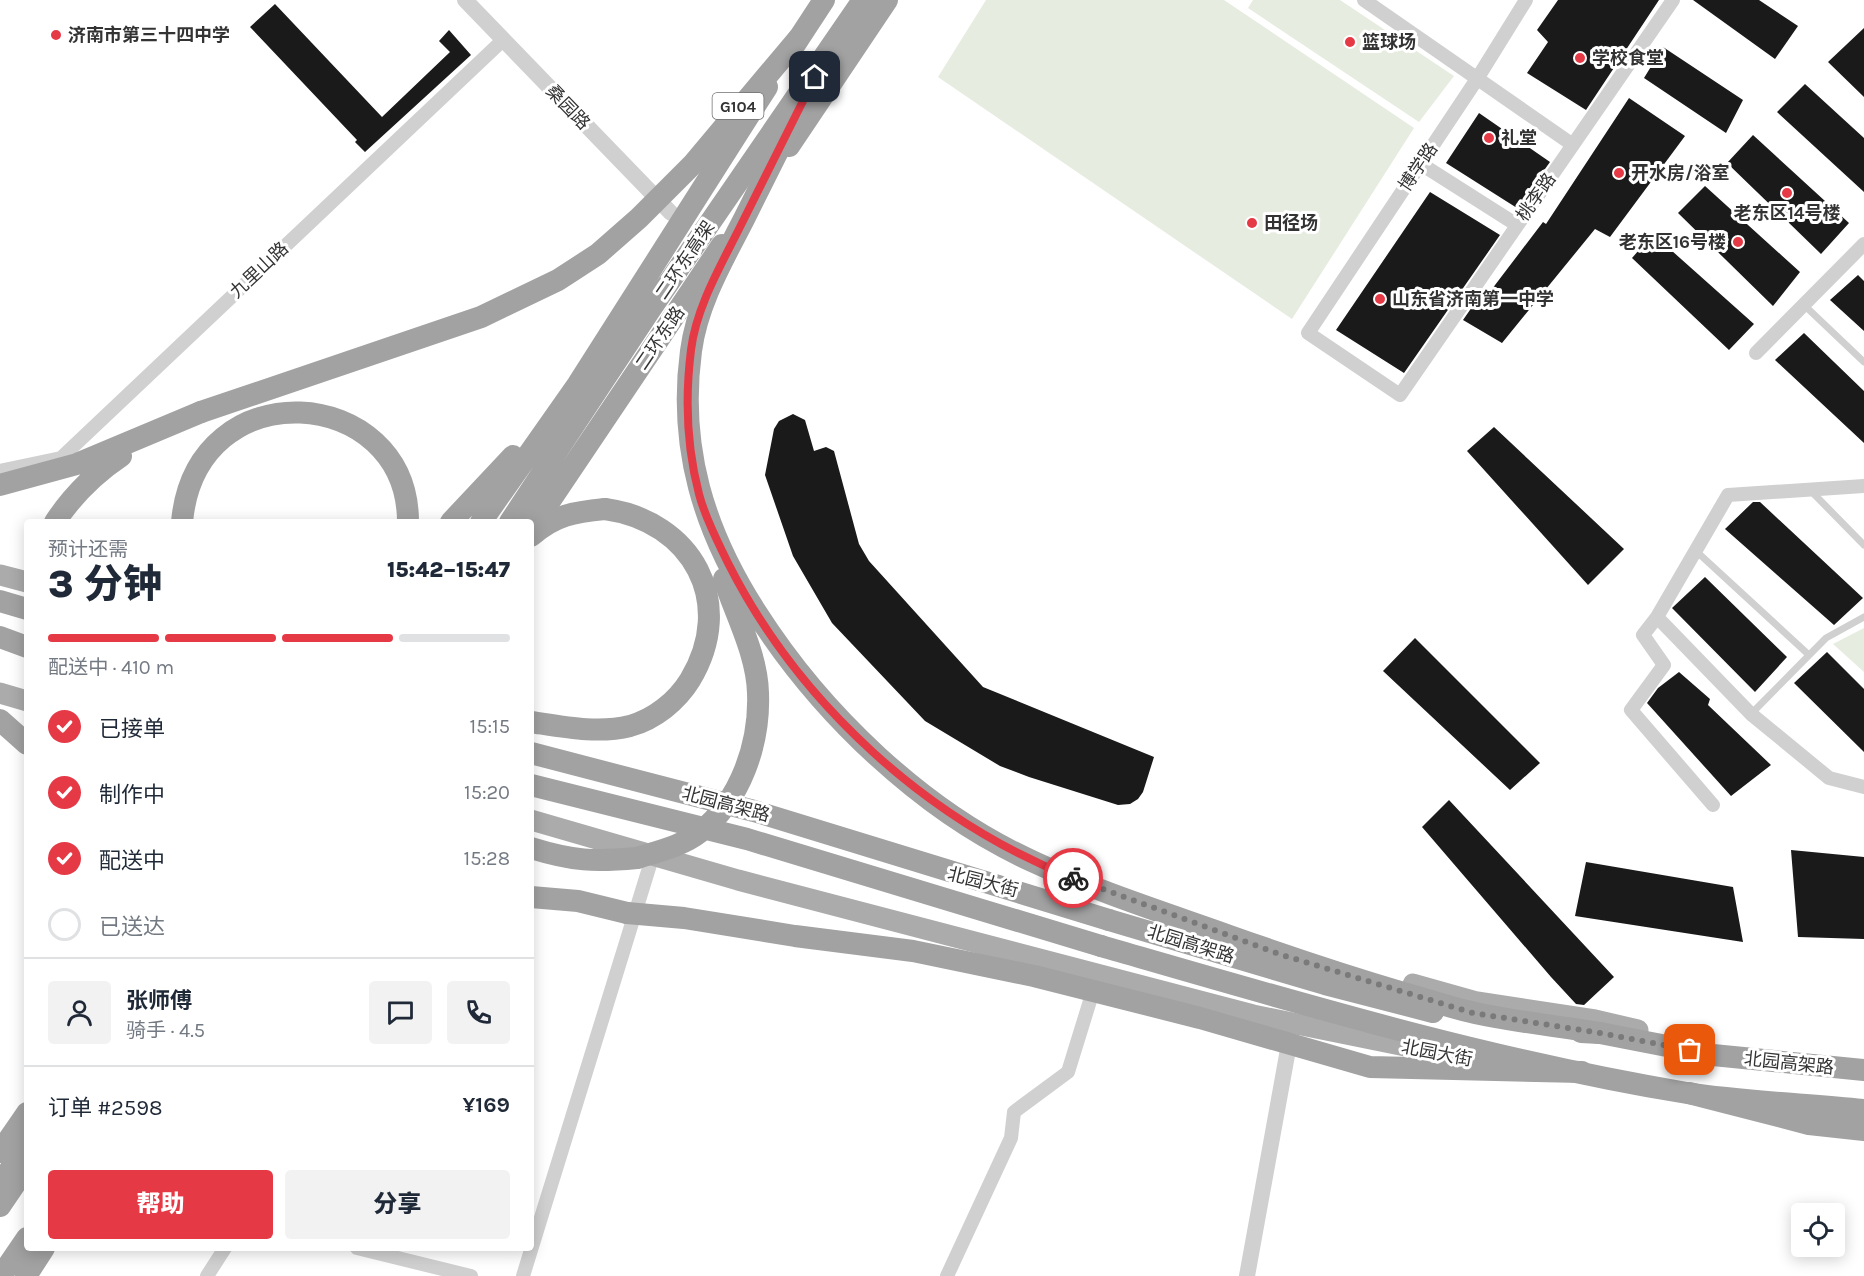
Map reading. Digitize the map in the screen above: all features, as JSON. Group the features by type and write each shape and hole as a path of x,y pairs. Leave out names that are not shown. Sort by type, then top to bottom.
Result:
{"highway":[{"name":"G104","path":"472,519 520,449 805,0"},
{"name":"二环东高架","path":"483,519 578,384 824,0"},
{"name":"二环东高架","path":"512,519 657,300 863,0"},
{"name":"二环东路","path":"534,525 887,0"},
{"path":"0,485 77,464 201,412 481,317 558,280 598,254 639,218 693,164 798,39"},
{"path":"534,849 566,859 595,862 637,858 672,848 699,833 721,813 744,772 755,738 758,692 746,640 700,497 691,456 687,408 691,348 704,303 825,57"},
{"path":"183,519 191,476 225,435 252,419 307,411 340,420 366,435 388,458 400,483 408,509 408,519"},
{"path":"57,519 69,501 98,472 128,450 201,412"},
{"name":"G104","path":"454,519 520,449"},
{"name":"二环东路","path":"534,535 553,496"},
{"path":"700,497 741,588 796,671 831,711 900,774 978,831 1042,866 1282,955 1473,1013 1600,1033"},
{"path":"534,534 571,512 605,509 629,512 651,522 676,541 694,563 705,587 709,609 709,638 699,664 681,693 659,713 632,725 601,730 534,722"},
{"path":"0,601 24,608"},
{"path":"0,632 24,639"},
{"path":"0,637 24,646"},
{"path":"0,720 24,741"},
{"name":"北园高架路","path":"534,756 754,811 1337,987 1494,1028 1600,1033 1713,1055 1863,1067"},
{"name":"北园高架路","path":"534,786 747,839 1387,1029 1689,1093 1864,1112"},
{"path":"534,897 578,901 627,913"},
{"path":"534,914 575,911 684,918 795,936 914,951 1093,991 1370,1067 1582,1072"},
{"path":"1689,1093 1809,1124 1864,1130"},
{"path":"0,1152 24,1117"},
{"path":"0,1185 24,1148"},
{"path":"0,1206 24,1170"},
{"path":"1,1276 24,1242"},
{"path":"17,1276 34,1251"},
{"path":"26,1276 42,1251"}],"main road":[{"path":"0,574 24,581"},
{"path":"0,693 24,700"},
{"name":"北园大街","path":"534,756 974,881 1312,957 1477,1002 1596,1020 1722,1048 1863,1067"},
{"name":"北园大街","path":"534,821 749,883 1292,1023 1443,1055 1655,1092 1864,1112"}],"street":[{"name":"桑园路","path":"465,0 671,213"},
{"path":"1364,0 1573,145"},
{"name":"博学路","path":"1400,395 1308,333 1477,79 1526,0"},
{"name":"桃李路","path":"1400,395 1673,0"},
{"name":"九里山路","path":"0,471 61,458 503,40"},
{"path":"1420,164 1517,225"},
{"path":"1756,353 1863,248"},
{"path":"1713,805 1631,710 1664,665 1643,635 1657,616 1728,495 1864,486"},
{"path":"1657,616 1751,714 1829,778 1864,787"},
{"path":"534,1240 653,855"},
{"path":"947,1276 997,1174 1011,1138 1014,1112 1068,1072 1093,991"},
{"path":"1247,1276 1292,1023"},
{"path":"207,1276 223,1251"},
{"path":"369,1251 471,1276"},
{"path":"523,1276 531,1251"}],"lane":[{"path":"1804,305 1864,362"},
{"path":"1809,489 1864,544"},
{"path":"1696,551 1809,655"},
{"path":"1751,714 1826,638 1864,617"}],"shaded area":[{"name":"田径场","path":"986,0 1224,0 1414,128 1292,319 938,77"},
{"name":"篮球场","path":"1253,0 1340,0 1454,76 1419,122 1248,8"},
{"path":"1864,628 1864,672 1833,644"}],"building":[{"name":"学校食堂","path":"1558,0 1659,0 1586,110 1527,73 1548,42 1537,30"},
{"path":"1693,0 1759,0 1798,26 1775,59"},
{"path":"275,4 382,117 450,52 439,41 449,30 471,55 365,152 355,142 357,140 250,27"},
{"path":"1864,28 1864,97 1828,62"},
{"path":"1663,47 1743,100 1726,133 1644,78"},
{"path":"1805,84 1864,138 1864,192 1777,112"},
{"path":"1629,98 1685,136 1610,237 1595,229 1502,343 1463,320 1472,307 1476,310 1543,222 1546,224"},
{"name":"礼堂","path":"1479,113 1550,162 1517,208 1446,163"},
{"name":"老东区14号楼","path":"1753,135 1849,223 1821,254 1727,163"},
{"name":"老东区16号楼","path":"1705,186 1800,272 1773,306 1678,213"},
{"path":"1430,192 1500,235 1404,373 1336,330"},
{"path":"1653,234 1754,324 1729,350 1632,258"},
{"path":"1858,275 1864,281 1864,331 1830,300"},
{"path":"1804,333 1864,391 1864,443 1775,360"},
{"path":"793,414 805,420 814,451 826,447 834,451 859,544 869,561 983,687 1154,757 1143,792 1138,799 1130,804 1118,805 1000,766 925,721 832,623 793,556 765,475 774,429 779,421"},
{"path":"1494,427 1624,549 1588,585 1467,451"},
{"path":"1753,502 1760,502 1863,598 1834,625 1725,529"},
{"path":"1705,577 1787,657 1755,692 1672,608"},
{"path":"1415,638 1540,763 1510,790 1383,671"},
{"path":"1827,652 1864,689 1864,752 1794,683"},
{"path":"1679,672 1710,699 1708,705 1771,765 1731,796 1647,703 1658,688"},
{"path":"1449,800 1614,977 1584,1005 1576,1004 1551,977 1422,827"},
{"path":"1791,850 1864,857 1864,939 1798,937"},
{"path":"1586,862 1733,887 1743,942 1575,916"}],"way so far":[{"path":"1073,878 1282,955 1473,1013 1690,1050"}],"place":[{"name":"济南市第三十四中学","path":"56,35"},
{"name":"篮球场","path":"1350,42"},
{"name":"学校食堂","path":"1580,58"},
{"name":"礼堂","path":"1489,138"},
{"name":"开水房/浴室","path":"1619,173"},
{"name":"老东区14号楼","path":"1787,193"},
{"name":"田径场","path":"1252,223"},
{"name":"老东区16号楼","path":"1738,242"},
{"name":"山东省济南第一中学","path":"1380,299"}],"route":[{"path":"815,77 704,303 691,348 687,408 691,456 700,497 716,538 741,588 796,671 831,711 900,774 939,805 978,831 1033,862 1073,878"}]}
